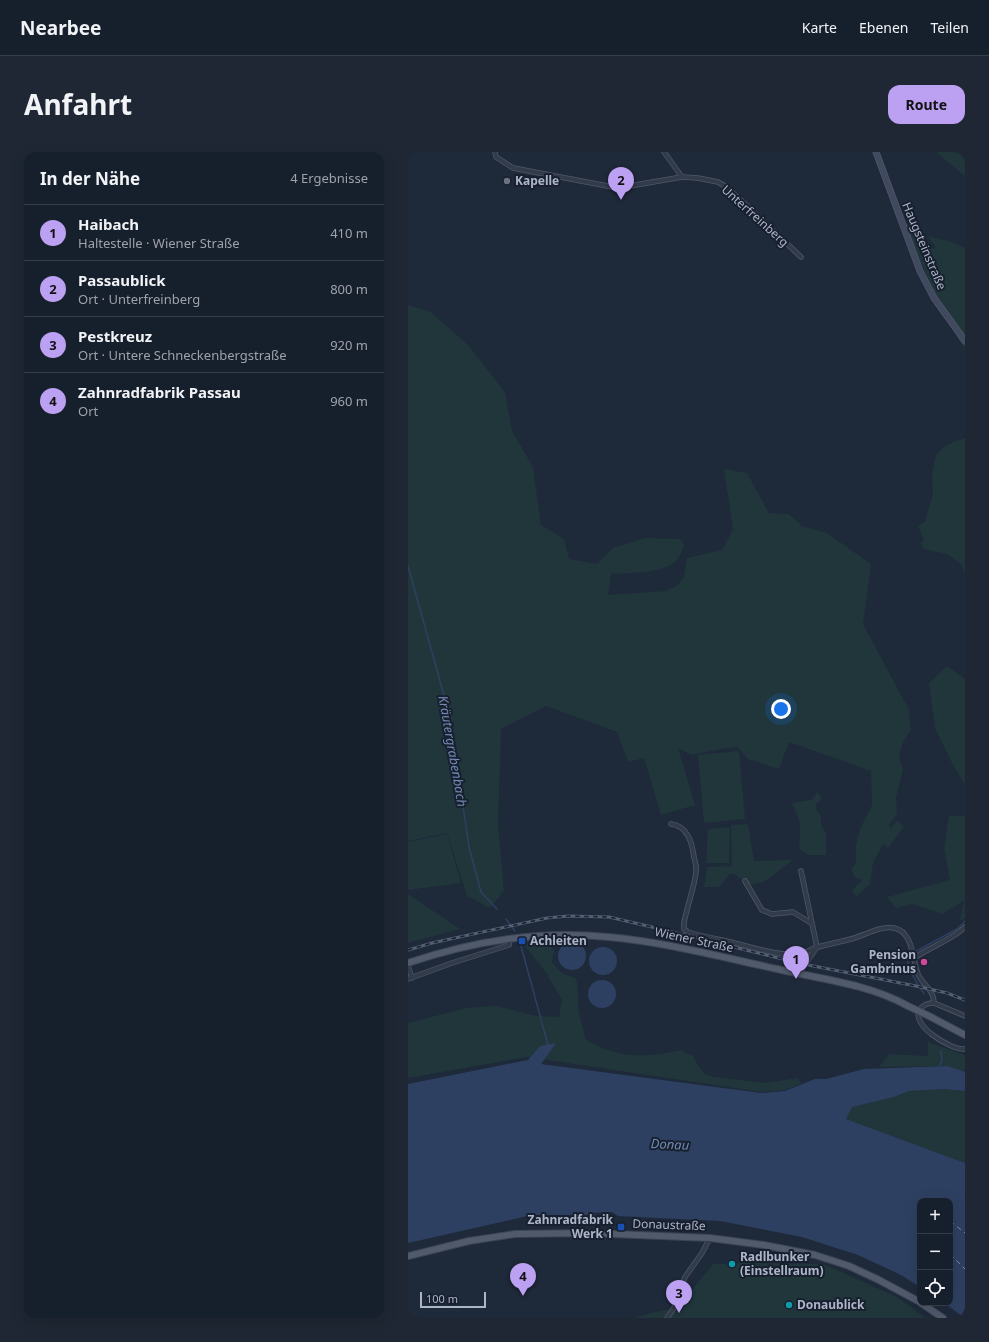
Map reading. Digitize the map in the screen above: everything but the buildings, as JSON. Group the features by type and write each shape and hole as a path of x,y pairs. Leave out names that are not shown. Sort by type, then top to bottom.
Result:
{"main road":[{"name":"Haugsteinstraße","path":"876,152 920,271 934,298 965,342"},
{"name":"Wiener Straße","path":"408,962 463,946 510,938 565,935 629,939 681,948 876,991 894,998 964,1033"},
{"name":"Donaustraße","path":"408,1256 469,1240 515,1234 589,1233 710,1238 764,1244 815,1255 849,1266 917,1301"},
{"name":"Donaustraße","path":"925,1306 943,1318"}],"street":[{"name":"Unterfreinberg","path":"495,152 496,157 512,168 618,188 682,177 718,182 725,186 744,203 801,257"},
{"path":"664,152 682,177"},
{"path":"671,824 685,832 691,839 697,867 684,923 686,930 690,933 784,954 795,954 885,928 894,928 904,933 907,937 918,974 932,992 934,1003"},
{"path":"801,871 817,947 802,969 801,974"},
{"path":"745,881 762,910 772,914 793,912 811,923"},
{"path":"913,957 954,936 965,927"},
{"path":"408,966 410,978 509,945 510,938"},
{"path":"965,1016 934,1003 925,1005 919,1010 918,1015 920,1023 926,1030 957,1048 965,1050"},
{"path":"667,1318 674,1308 685,1277 702,1253 710,1238"}],"green space":[{"path":"936,152 965,152 965,176"},
{"path":"905,223 911,224 921,253 936,247 928,237 949,241 965,248 965,351 938,301"},
{"path":"408,305 431,312 468,345 505,392 512,431 533,467 541,525 564,539 569,559 597,564 613,548 645,538 680,539 684,545 680,556 670,566 636,573 611,574 608,595 666,591 678,585 684,576 687,558 722,550 733,529 724,469 747,473 769,513 789,514 802,526 827,533 871,564 863,624 909,710 911,730 903,742 899,756 903,770 896,797 897,814 889,825 891,828 898,820 904,827 888,848 883,844 873,863 870,884 856,897 852,890 862,880 855,877 851,869 856,863 856,845 860,829 872,805 871,771 789,742 779,769 748,759 737,747 692,755 678,748 695,805 661,815 644,758 628,762 617,732 546,706 501,729 498,824 504,891 490,908 467,896 447,833 408,841"},
{"path":"965,438 965,574 961,564 947,554 924,549 921,543 924,540 918,526 926,521 933,494 932,475 936,455 946,445"},
{"path":"947,666 965,679 965,785 951,761 935,728 929,683"},
{"path":"739,751 745,819 704,823 698,755"},
{"path":"817,792 822,798 816,805 817,811 821,816 821,825 826,834 826,855 808,855 799,849 800,825 791,803 812,800"},
{"path":"949,816 965,816 965,919 960,920 964,901 942,914 913,904 896,908 887,897 950,880 944,848"},
{"path":"748,824 754,861 793,860 764,882 748,885 735,874 730,874 719,887 704,887 707,867 732,866 731,825"},
{"path":"730,827 729,863 706,863 708,829"},
{"path":"447,834 461,883 408,890 408,842"},
{"path":"408,894 460,929 408,943"},
{"path":"547,938 554,951 552,962 562,973 576,979 579,1012 585,1039 597,1046 632,1055 668,1053 681,1050 693,1056 698,1066 706,1075 765,1083 798,1078 801,1084 785,1090 761,1092 527,1057 408,1078 408,1023 466,1008 496,1006 537,1016 559,1017 562,1000 545,971 521,941"},
{"path":"928,1042 965,1055 965,1072 948,1066 879,1067 889,1054 928,1056"},
{"path":"944,1089 965,1091 965,1163 846,1119 851,1107 894,1097 909,1091"},
{"path":"713,1264 823,1264 897,1297 926,1318 633,1318 677,1308"}],"water":[{"path":"572,942 582,946 586,956 582,966 572,970 562,966 558,956 562,946"},
{"path":"603,947 613,951 617,961 613,971 603,975 593,971 589,961 593,951"},
{"path":"602,980 612,984 616,994 612,1004 602,1008 592,1004 588,994 592,984"},
{"name":"Donau","path":"556,1043 541,1064 761,1093 785,1091 815,1079 826,1079 864,1069 948,1066 965,1072 965,1091 944,1089 909,1091 894,1097 852,1107 846,1119 965,1163 965,1318 948,1306 953,1306 953,1198 917,1198 917,1285 901,1275 858,1255 802,1237 720,1221 618,1216 612,1212 593,1213 597,1216 596,1219 589,1219 588,1215 532,1215 408,1243 408,1084 528,1060 540,1046"}],"waterway":[{"name":"Kräutergrabenbach","path":"408,566 450,717 469,847 481,892 497,909"},
{"name":"Kräutergrabenbach","path":"506,919 515,931"},
{"path":"924,994 909,968 908,959 911,954 957,929 965,921"},
{"name":"Kräutergrabenbach","path":"521,946 548,1045"},
{"path":"940,1066 942,1060 941,1051"}],"ferry route":[{"path":"953,1223 965,1233"},
{"path":"953,1257 965,1269"}],"railway":[{"path":"408,950 432,943 547,918 568,916 609,917 803,964 947,993 965,1000"}],"place":[{"name":"Kapelle","path":"507,181"},
{"name":"Passaublick","path":"621,200"},
{"name":"Achleiten","path":"522,941"},
{"name":"Pension Gambrinus","path":"924,962"},
{"name":"Haibach","path":"796,979"},
{"name":"Zahnradfabrik Werk 1","path":"621,1227"},
{"name":"Radlbunker (Einstellraum)","path":"732,1264"},
{"name":"Zahnradfabrik Passau","path":"523,1296"},
{"name":"Donaublick","path":"789,1305"},
{"name":"Pestkreuz","path":"679,1313"}]}
